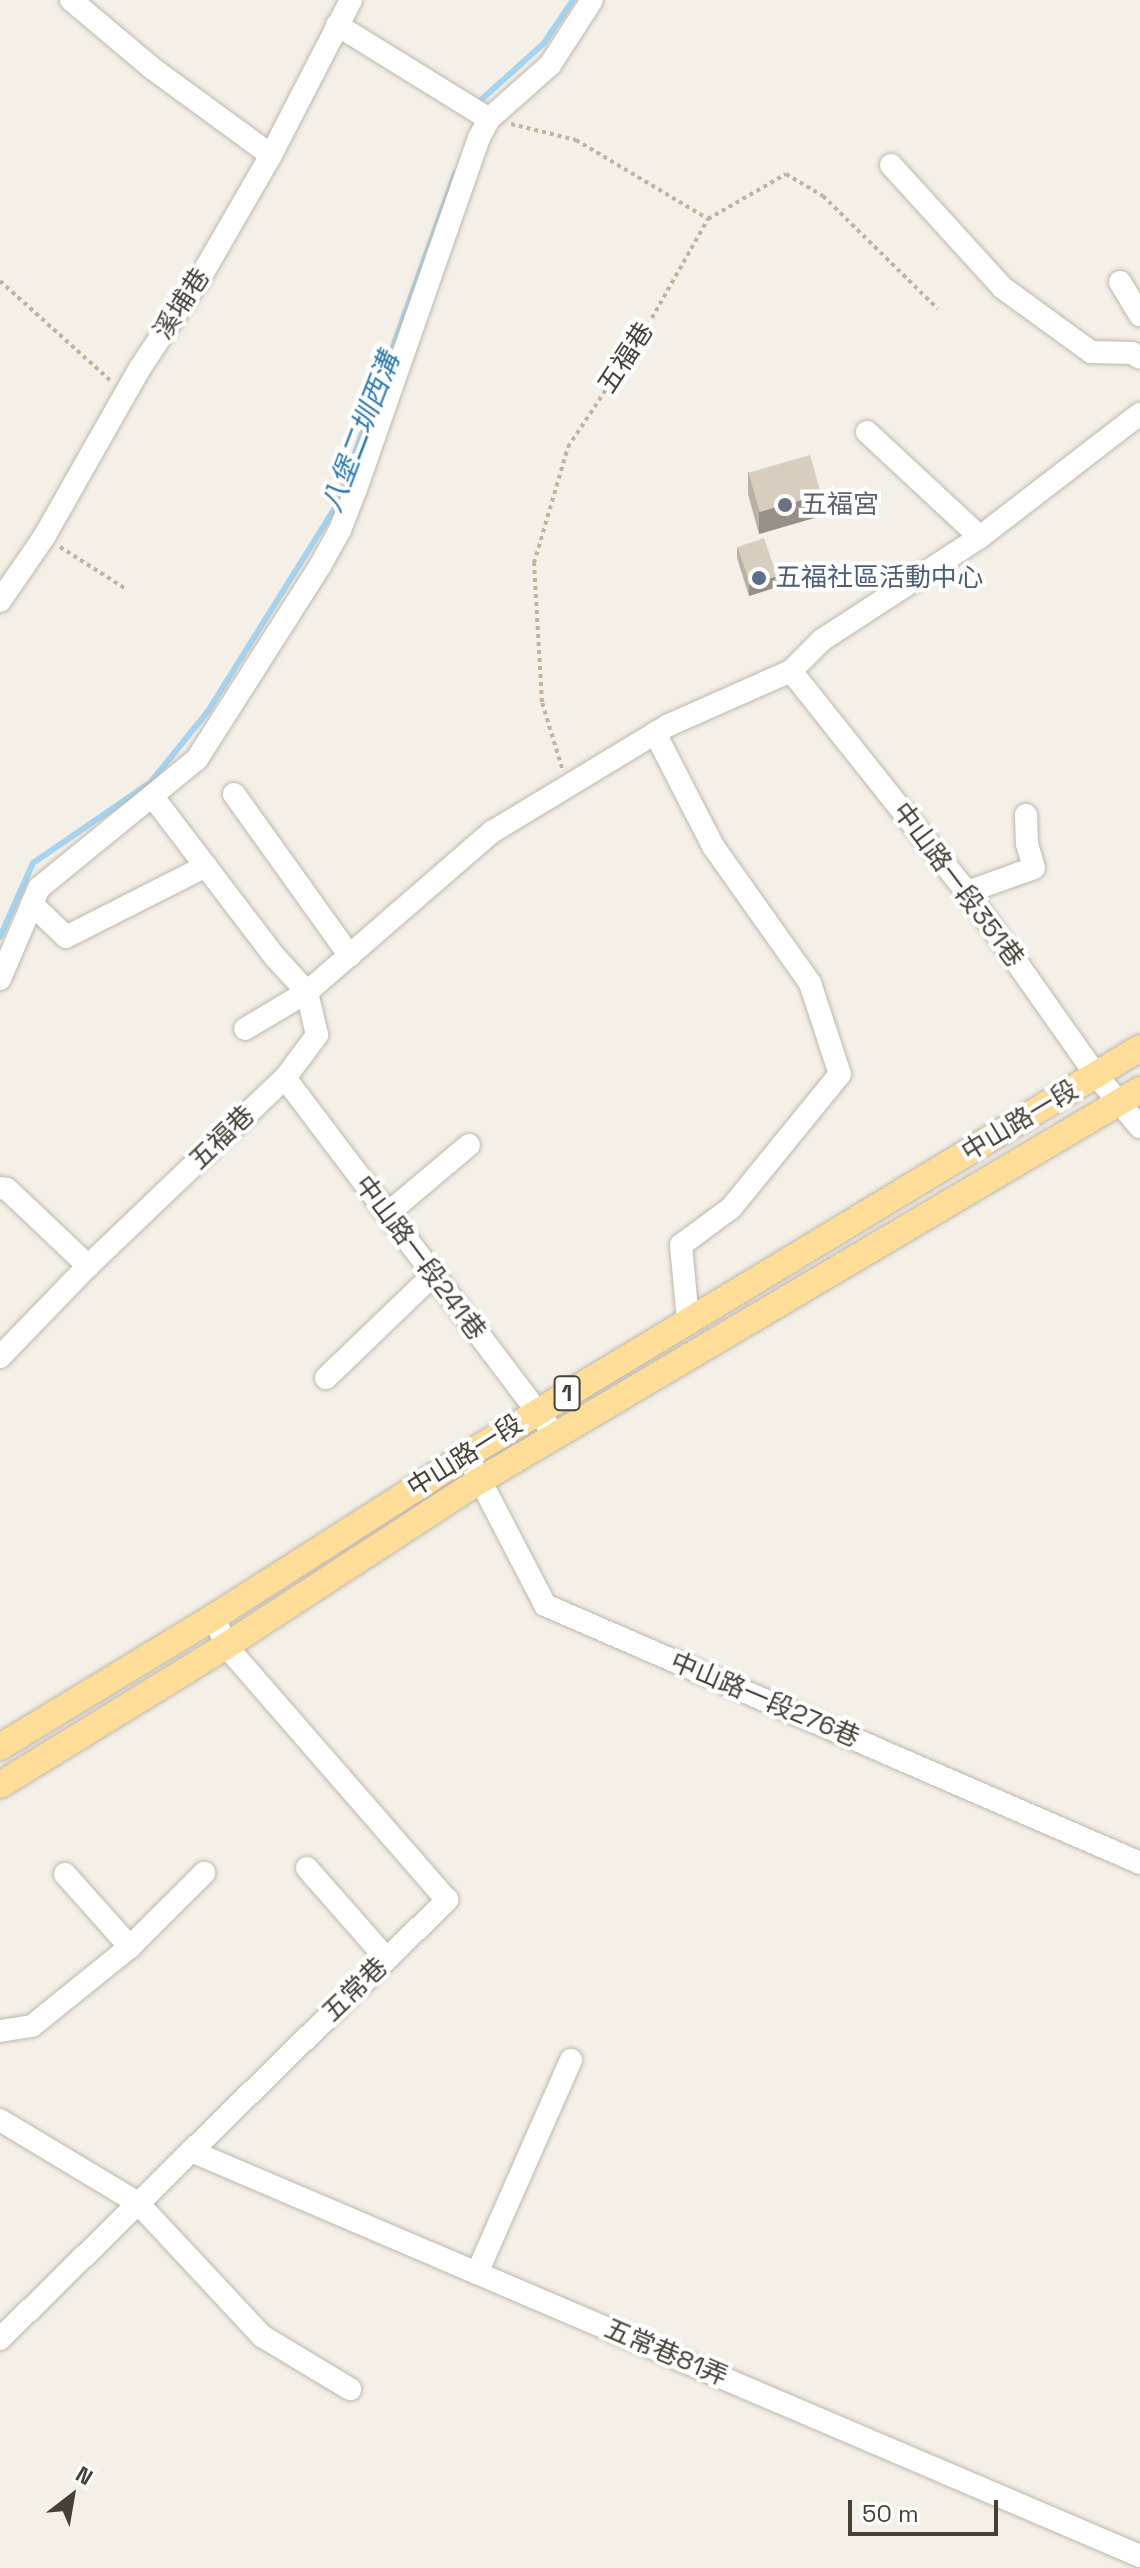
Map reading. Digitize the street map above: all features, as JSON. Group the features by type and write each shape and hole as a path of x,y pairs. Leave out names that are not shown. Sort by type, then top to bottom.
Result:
{"main road":[{"name":"中山路一段","path":"0,1747 214,1617 538,1411 1140,1048"},
{"name":"中山路一段","path":"0,1785 226,1646 479,1481 1130,1097"}],"street":[{"path":"71,0 152,68 271,155"},
{"name":"溪埔巷","path":"0,601 44,537 271,155 351,0"},
{"path":"0,979 39,888 197,759 340,530 479,138 489,119 550,65 592,0"},
{"path":"337,25 489,119"},
{"path":"891,165 1003,288 1091,352 1132,353 1140,358"},
{"path":"1120,282 1140,315"},
{"path":"245,1029 307,992 492,832 655,733 791,671 822,640 980,537 1140,414"},
{"path":"867,432 980,537"},
{"name":"中山路一段351巷","path":"791,671 967,892 1096,1075 1130,1097 1140,1127"},
{"path":"655,733 713,846 810,983 840,1074 731,1208 681,1245 688,1321"},
{"path":"234,794 350,956"},
{"name":"五福巷","path":"0,1357 88,1266 285,1078 317,1035 307,992 275,957 153,797"},
{"path":"967,892 1034,868 1027,844 1026,815"},
{"path":"32,904 66,937 206,866"},
{"name":"中山路一段241巷","path":"285,1078 557,1437"},
{"path":"387,1214 469,1145"},
{"path":"0,1188 7,1189 88,1266"},
{"path":"326,1378 433,1275"},
{"name":"中山路一段276巷","path":"467,1455 545,1605 1140,1863"},
{"name":"五常巷","path":"0,2339 447,1900 226,1646 214,1617"},
{"path":"307,1868 387,1959"},
{"path":"0,2031 32,2026 130,1947 204,1873"},
{"path":"65,1874 130,1947"},
{"path":"477,2273 571,2060"},
{"path":"0,2120 138,2203 262,2336 350,2389"},
{"name":"五常巷81弄","path":"191,2151 1140,2556"}],"path":[{"path":"489,119 576,140 708,219 786,174 823,196 938,309"},
{"name":"五福巷","path":"567,786 542,702 534,563 568,447 644,332 708,219"},
{"path":"0,281 127,395"},
{"path":"44,537 126,589"}],"building":[{"path":"810,455 821,494 760,512 748,473"},
{"name":"五福社區活動中心","path":"764,538 777,576 751,585 738,547"}],"waterway":[{"name":"八堡二圳西溝","path":"479,107 481,100 544,43 573,0"},
{"name":"八堡二圳西溝","path":"0,937 33,863 150,783 208,711 336,506 455,174"}],"place":[{"name":"五福宮","path":"785,505"},
{"name":"五福社區活動中心","path":"759,578"}]}
